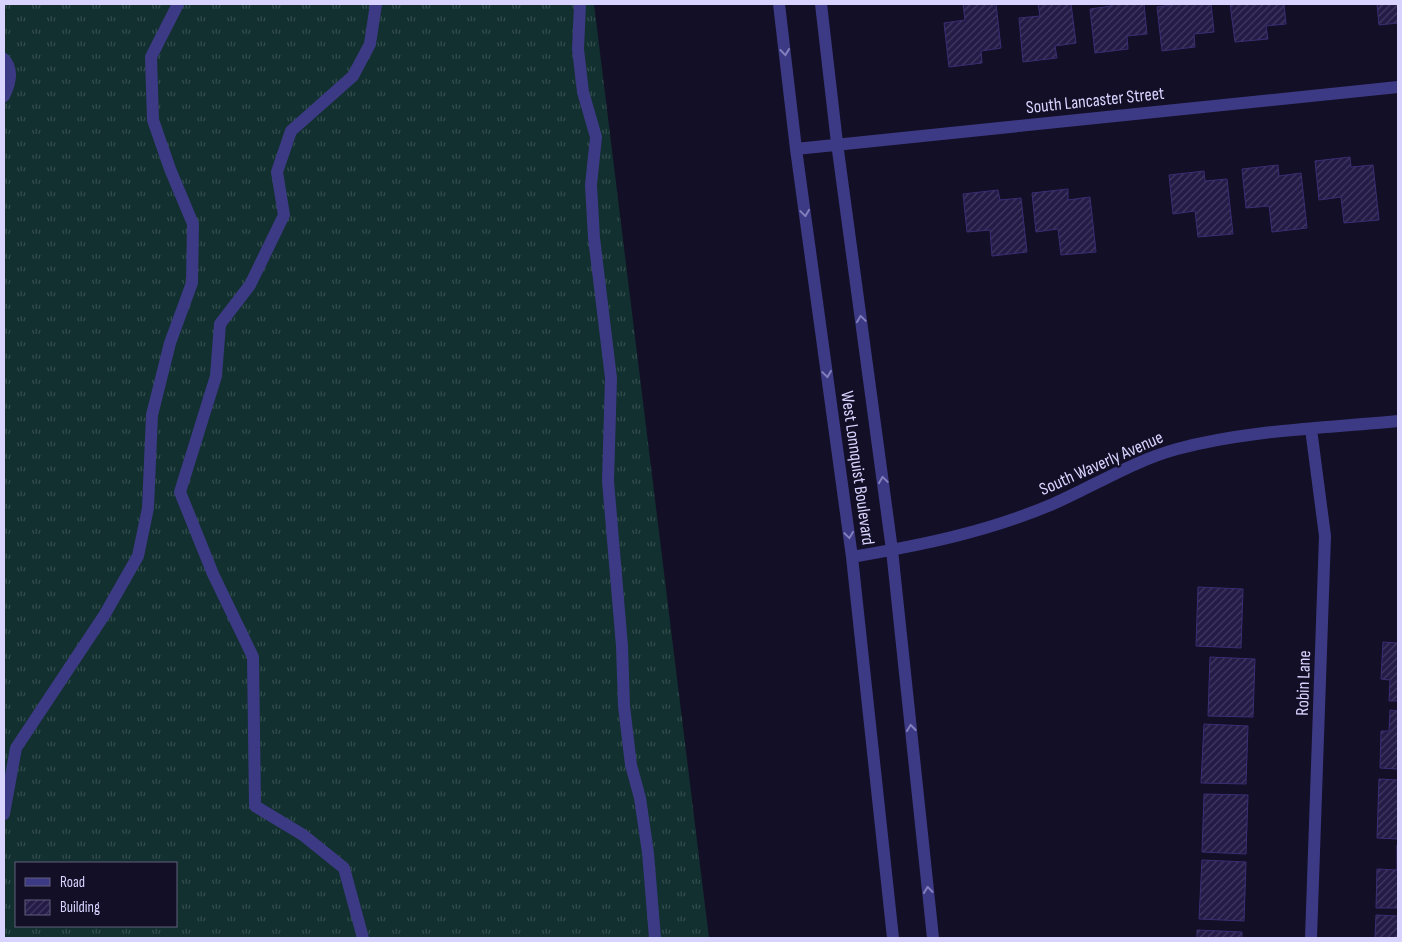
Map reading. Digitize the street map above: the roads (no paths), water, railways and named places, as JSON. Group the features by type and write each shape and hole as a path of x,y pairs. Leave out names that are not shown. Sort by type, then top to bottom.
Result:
{"street":[{"path":"4,814 16,748 105,614 138,556 148,508 152,415 170,343 192,282 193,224 170,169 153,120 151,57 178,4"},
{"path":"363,938 344,868 303,835 255,806 252,657 213,574 180,492 216,376 220,324 250,285 284,215 277,172 291,131 353,76 370,44 376,4"},
{"path":"580,4 578,49 583,92 596,137 591,185 594,238 611,378 608,481 622,646 624,706 631,765 640,798 648,853 655,938"},
{"name":"West Lonnquist Boulevard","path":"779,4 796,149 852,557 893,938"},
{"name":"West Lonnquist Boulevard","path":"821,4 837,143 892,550 933,938"},
{"path":"4,59 9,64 10,83 4,96"},
{"name":"South Lancaster Street","path":"796,149 837,143 1398,87"},
{"name":"South Waverly Avenue","path":"852,557 941,541 1005,522 1053,504 1135,464 1177,449 1230,438 1398,421"},
{"name":"Robin Lane","path":"1311,429 1325,536 1311,938"}]}
